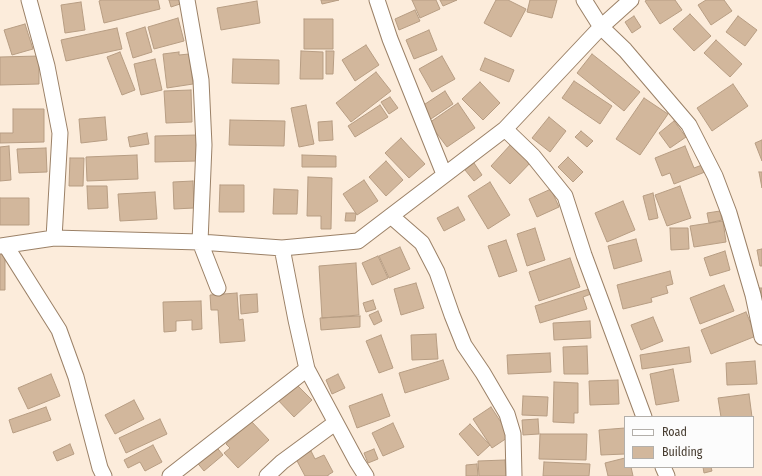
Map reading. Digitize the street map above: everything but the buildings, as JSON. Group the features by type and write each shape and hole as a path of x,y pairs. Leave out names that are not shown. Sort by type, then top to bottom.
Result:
{"street":[{"path":"30,0 47,66 60,133 54,238"},
{"path":"187,0 201,80 204,146 200,242 218,288"},
{"path":"377,0 390,39 444,174"},
{"path":"584,0 601,26 625,50 689,125 715,176 729,213 753,295 762,337"},
{"path":"104,476 100,468 76,377 59,330 3,246 54,238 200,242 282,248 358,241 505,129 601,26 631,0"},
{"path":"505,129 533,156 565,196 584,255 644,416"},
{"path":"390,216 422,243 437,272 464,345 483,373 507,414 513,434 514,476"},
{"path":"282,248 307,369 356,462 366,476"},
{"path":"170,476 307,369"},
{"path":"267,476 282,462 335,423"}]}
